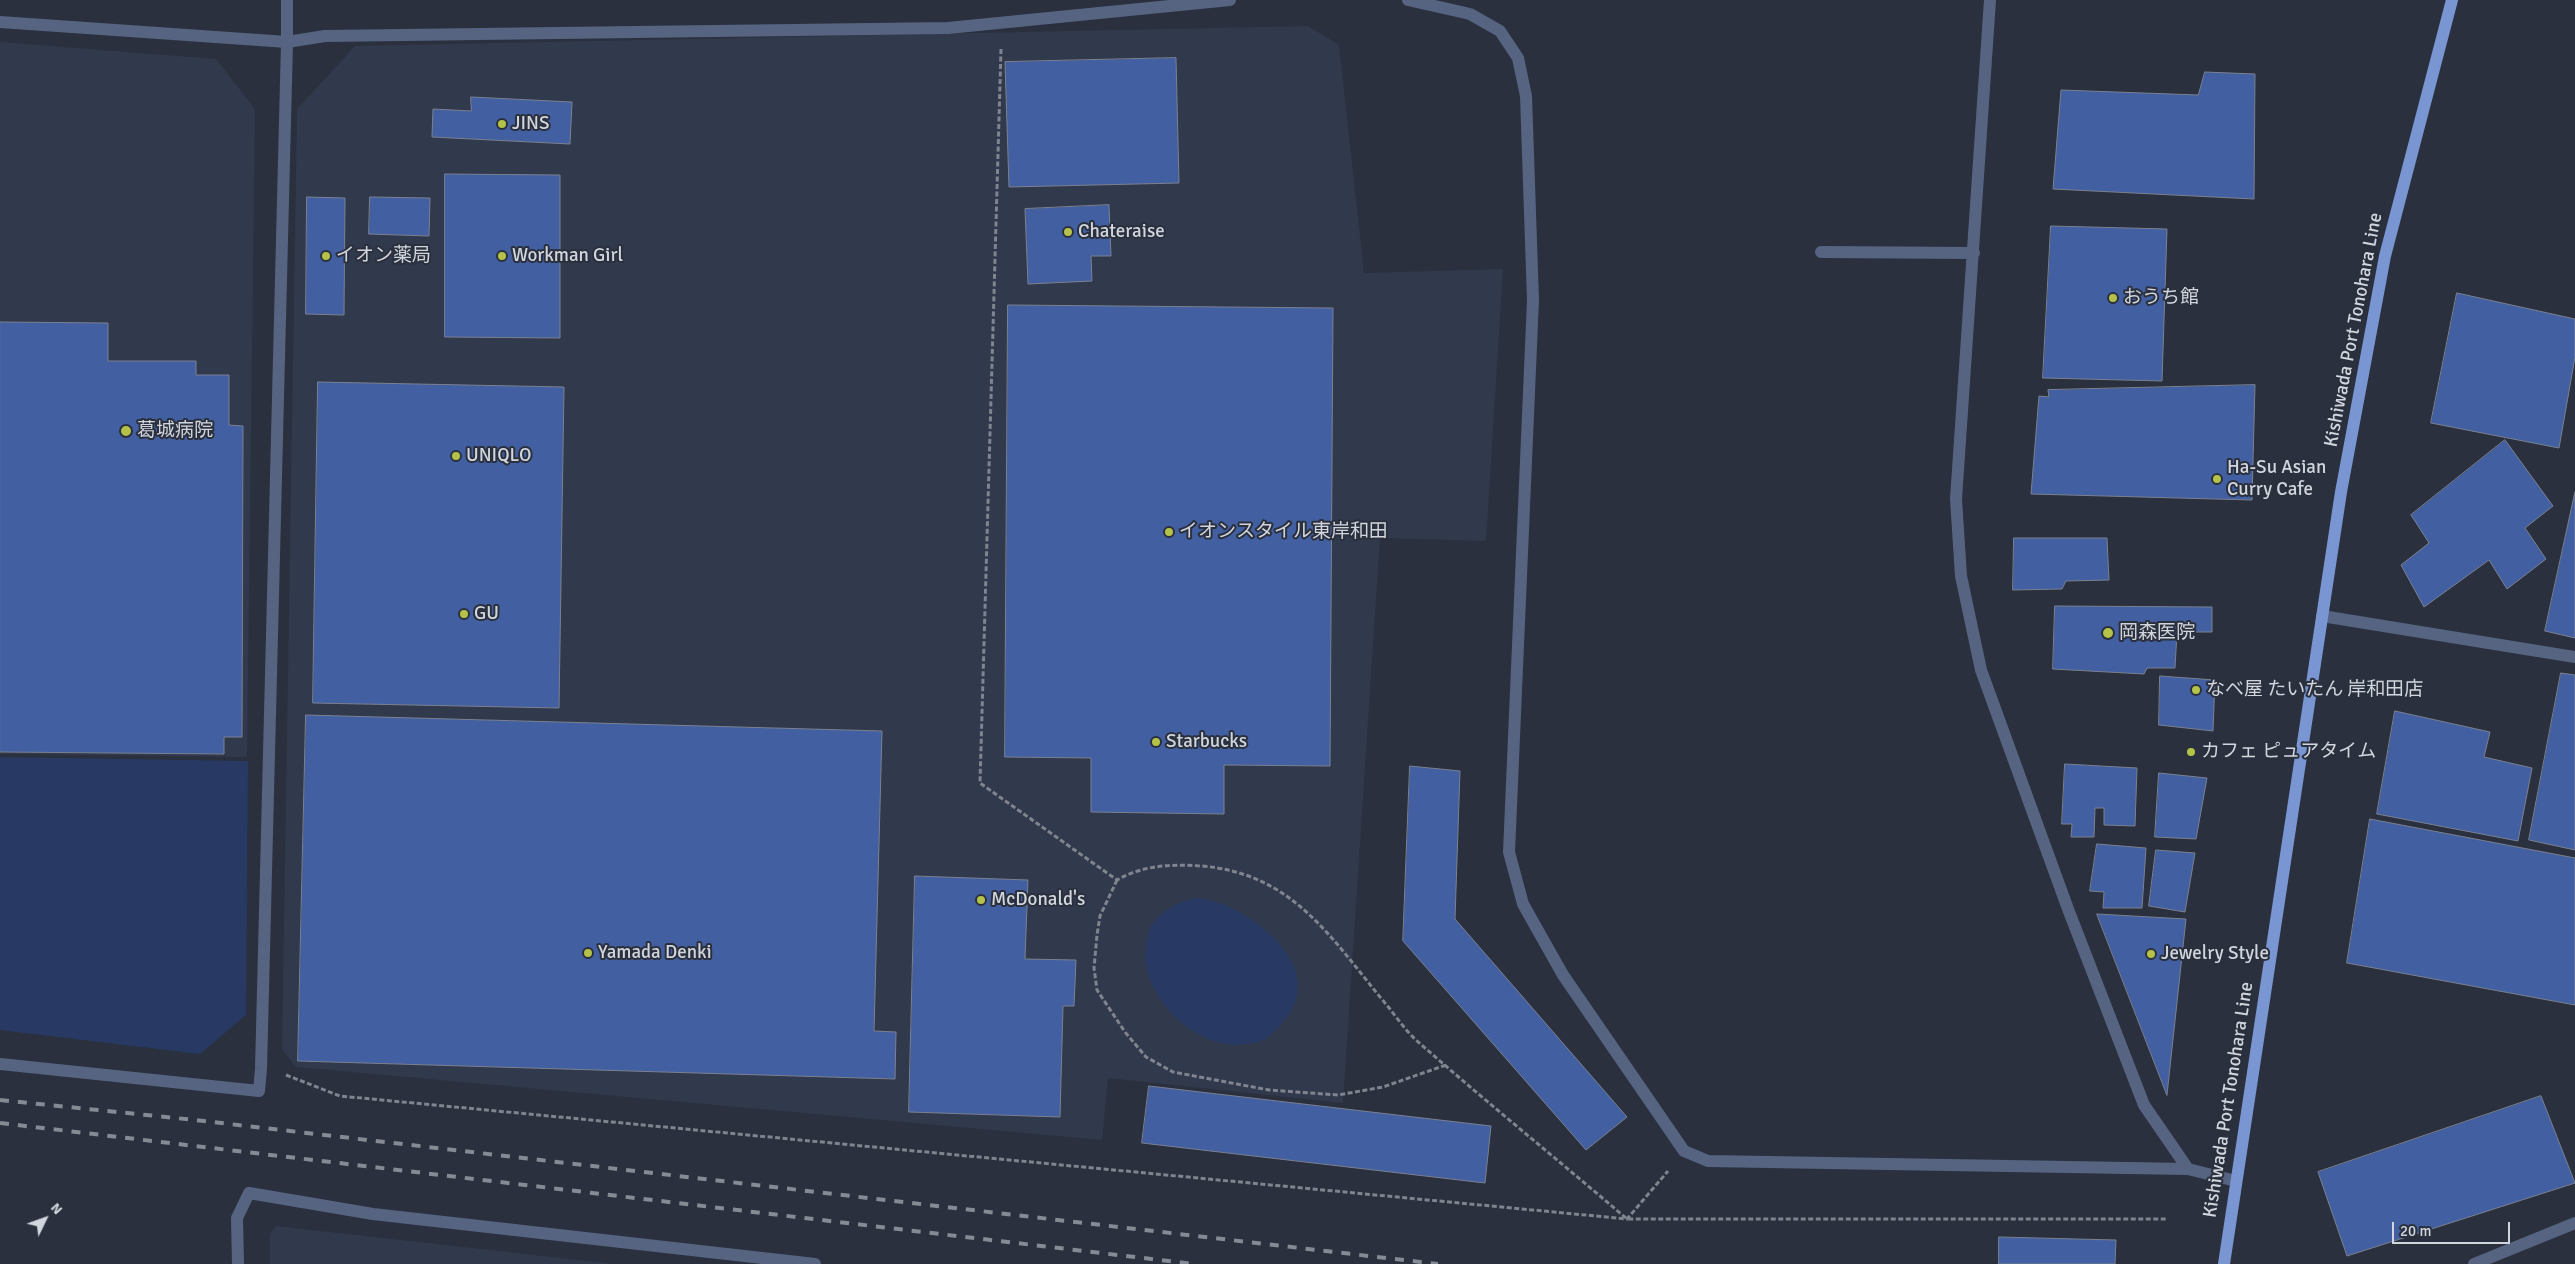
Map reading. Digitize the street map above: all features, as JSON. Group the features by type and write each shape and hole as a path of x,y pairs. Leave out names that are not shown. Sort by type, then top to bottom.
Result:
{"main road":[{"name":"Kishiwada Port Tonohara Line","path":"2224,1264 2341,492 2385,256 2452,0"}],"street":[{"path":"0,1064 258,1091 261,1069 287,0"},
{"path":"0,22 287,42 325,36 948,28 1230,0"},
{"path":"1408,0 1470,14 1500,31 1518,58 1526,96 1533,300 1509,852 1523,904 1563,975 1684,1151 1708,1161 2188,1169 2236,1181"},
{"path":"1990,0 1956,499 1961,576 1981,670 2068,909 2144,1105 2188,1169"},
{"path":"1821,252 1974,253"},
{"path":"2322,616 2575,657"},
{"path":"238,1264 237,1218 250,1193 373,1214 815,1264"},
{"path":"2474,1264 2575,1223"}],"path":[{"path":"1002,23 980,783 1117,880"},
{"path":"1446,1065 1383,1087 1338,1095 1269,1090 1182,1074 1173,1072 1146,1057 1125,1032 1097,990 1094,968 1100,916 1117,880 1130,872 1153,867 1183,864 1240,872 1278,888 1326,931 1414,1039 1446,1065 1627,1219"},
{"path":"261,1069 284,1074 340,1096 1627,1219 2166,1219"},
{"path":"1627,1219 1684,1151"}],"shaded area":[{"path":"1308,26 1339,45 1364,273 1503,269 1486,541 1380,538 1343,1103 1108,1078 1102,1140 296,1067 282,1049 297,109 355,46"},
{"name":"葛城病院","path":"0,42 216,59 255,109 247,757 0,754"},
{"path":"0,757 248,761 246,1015 200,1054 0,1030"},
{"path":"1195,898 1212,901 1231,908 1251,919 1268,932 1283,948 1293,966 1298,984 1295,1003 1284,1021 1269,1036 1262,1040 1248,1044 1228,1044 1209,1039 1190,1029 1160,999 1150,980 1146,960 1147,940 1151,926 1159,916 1170,908"},
{"path":"276,1226 614,1264 270,1264 270,1234"}],"building":[{"path":"1176,58 1179,183 1009,187 1005,62"},
{"path":"2205,72 2255,74 2254,199 2053,189 2061,90 2198,95"},
{"name":"JINS","path":"471,97 572,102 570,144 432,137 433,109 471,111"},
{"name":"Workman Girl","path":"445,174 560,175 560,338 445,337"},
{"name":"イオン薬局","path":"307,197 345,198 344,315 306,314"},
{"path":"370,197 430,198 429,236 369,234"},
{"name":"Chateraise","path":"1109,205 1111,256 1091,256 1092,281 1028,284 1025,209"},
{"path":"2051,226 2167,229 2162,381 2043,378"},
{"path":"2457,293 2575,319 2575,357 2559,448 2431,423"},
{"name":"イオンスタイル東岸和田","path":"1008,305 1333,308 1330,766 1224,765 1224,814 1091,812 1091,758 1005,757"},
{"path":"0,322 108,323 108,361 196,361 196,375 229,375 229,425 243,426 242,737 224,737 224,754 0,752"},
{"path":"318,382 564,387 559,708 313,703"},
{"path":"2255,385 2252,500 2031,494 2039,396 2049,397 2048,390"},
{"path":"2505,440 2553,506 2525,528 2546,559 2507,589 2489,560 2424,607 2401,565 2429,543 2411,515"},
{"path":"2575,492 2575,638 2545,631"},
{"path":"2014,538 2107,538 2109,580 2066,581 2062,589 2013,590"},
{"path":"2055,606 2212,607 2212,632 2177,632 2175,668 2147,668 2144,674 2053,669"},
{"path":"2561,673 2575,675 2575,850 2529,840"},
{"path":"2160,676 2215,680 2213,731 2159,725"},
{"path":"2395,711 2490,732 2484,757 2532,768 2518,841 2377,814"},
{"name":"Yamada Denki","path":"306,715 882,731 874,1031 896,1032 895,1079 298,1061"},
{"path":"2065,764 2137,768 2135,826 2104,825 2104,808 2095,808 2094,837 2071,837 2072,824 2062,824"},
{"path":"1410,766 1460,771 1455,919 1627,1117 1586,1150 1403,941"},
{"path":"2159,773 2207,778 2196,839 2155,837"},
{"path":"2370,819 2575,858 2575,1005 2347,963"},
{"path":"2097,844 2146,848 2142,908 2103,908 2104,892 2090,891"},
{"path":"2156,850 2195,853 2185,912 2149,906"},
{"path":"915,876 1028,880 1025,959 1076,960 1074,1006 1063,1006 1060,1117 909,1112"},
{"path":"2097,914 2186,919 2167,1095"},
{"path":"1149,1086 1491,1126 1485,1183 1142,1143"},
{"path":"2541,1096 2575,1183 2347,1256 2318,1172"},
{"path":"1999,1237 2116,1240 2115,1264 1999,1264"}],"railway":[{"path":"0,1100 195,1120 1438,1264"},
{"path":"0,1123 1194,1264"}],"place":[{"name":"JINS","path":"502,124"},
{"name":"Chateraise","path":"1068,232"},
{"name":"イオン薬局","path":"326,256"},
{"name":"Workman Girl","path":"502,256"},
{"name":"おうち館","path":"2113,298"},
{"name":"葛城病院","path":"126,431"},
{"name":"UNIQLO","path":"456,456"},
{"name":"Ha-Su Asian Curry Cafe","path":"2217,479"},
{"name":"イオンスタイル東岸和田","path":"1169,532"},
{"name":"GU","path":"464,614"},
{"name":"岡森医院","path":"2108,633"},
{"name":"なべ屋 たいたん 岸和田店","path":"2196,690"},
{"name":"Starbucks","path":"1156,742"},
{"name":"カフェ ピュアタイム","path":"2191,752"},
{"name":"McDonald's","path":"981,900"},
{"name":"Yamada Denki","path":"588,953"},
{"name":"Jewelry Style","path":"2151,954"}]}
